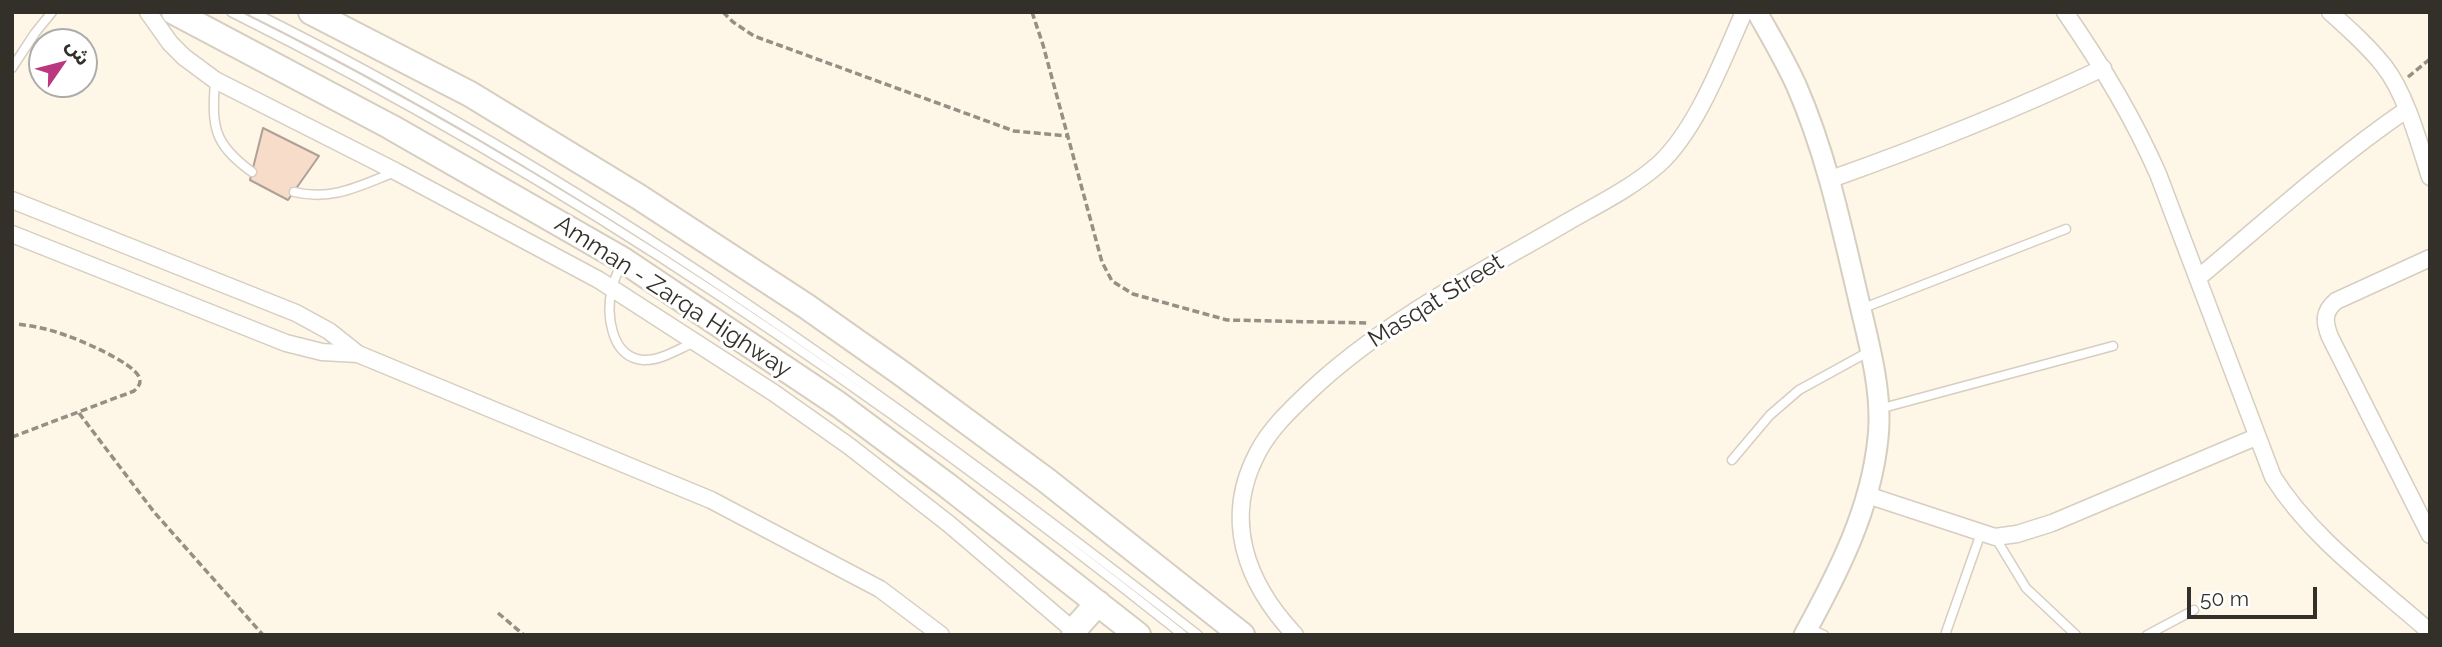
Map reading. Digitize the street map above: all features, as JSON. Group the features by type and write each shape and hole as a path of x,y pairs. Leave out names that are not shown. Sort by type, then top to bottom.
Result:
{"highway":[{"name":"Amman - Zarqa Highway","path":"174,12 391,127 623,260 838,404 1138,635"},
{"path":"311,12 470,93 639,197 806,306 998,444 1242,635"},
{"path":"1077,632 1098,603"}],"street":[{"path":"148,12 177,50 215,80 396,172 612,288 695,342 849,446 949,524 1077,632"},
{"name":"Masqat Street","path":"1294,635 1265,598 1253,575 1239,526 1242,489 1258,451 1286,414 1337,365 1394,324 1619,192 1658,165 1691,123 1744,12"},
{"path":"1757,12 1797,87 1831,179 1870,351 1879,410 1879,435 1867,495 1812,632"},
{"path":"2065,12 2103,68 2142,139 2273,477 2297,510 2322,537 2430,632"},
{"path":"2330,12 2380,62 2396,88 2430,177"},
{"path":"1831,179 1935,142 2103,68"},
{"path":"2198,278 2375,132 2406,110"},
{"path":"12,200 296,313 329,331 358,354 711,500 880,589 941,635"},
{"path":"12,234 286,343 322,352 358,354"},
{"path":"2430,258 2336,301 2329,307 2325,325 2430,535"},
{"path":"1867,495 1988,535 2017,534 2052,523 2256,437"}],"lane":[{"path":"12,68 51,12"},
{"path":"231,12 409,105 659,256 845,382 991,486 1183,635"},
{"path":"253,12 414,99 668,249 995,480 1198,635"},
{"path":"215,80 212,116 216,132 233,159 252,172"},
{"path":"294,192 321,196 337,194 396,172"},
{"path":"1861,309 2066,229"},
{"path":"623,260 612,288 611,328 617,343 627,354 644,360 661,357 695,342"},
{"path":"1879,410 2113,346"},
{"path":"1732,460 1770,415 1799,390 1870,351"},
{"path":"1945,635 1988,535"},
{"path":"1988,535 2026,588 2076,635"},
{"path":"2147,635 2194,610"}],"path":[{"path":"723,12 743,30 766,41 1014,131 1067,136"},
{"path":"1032,12 1106,272 1121,289 1227,320 1394,324"},
{"path":"2396,88 2430,59"},
{"path":"12,437 134,391 140,383 138,374 116,359 78,340 58,332 16,324"},
{"path":"79,413 154,512 263,635"},
{"path":"498,613 524,635"}],"building":[{"path":"263,128 319,156 288,200 250,180"}]}
